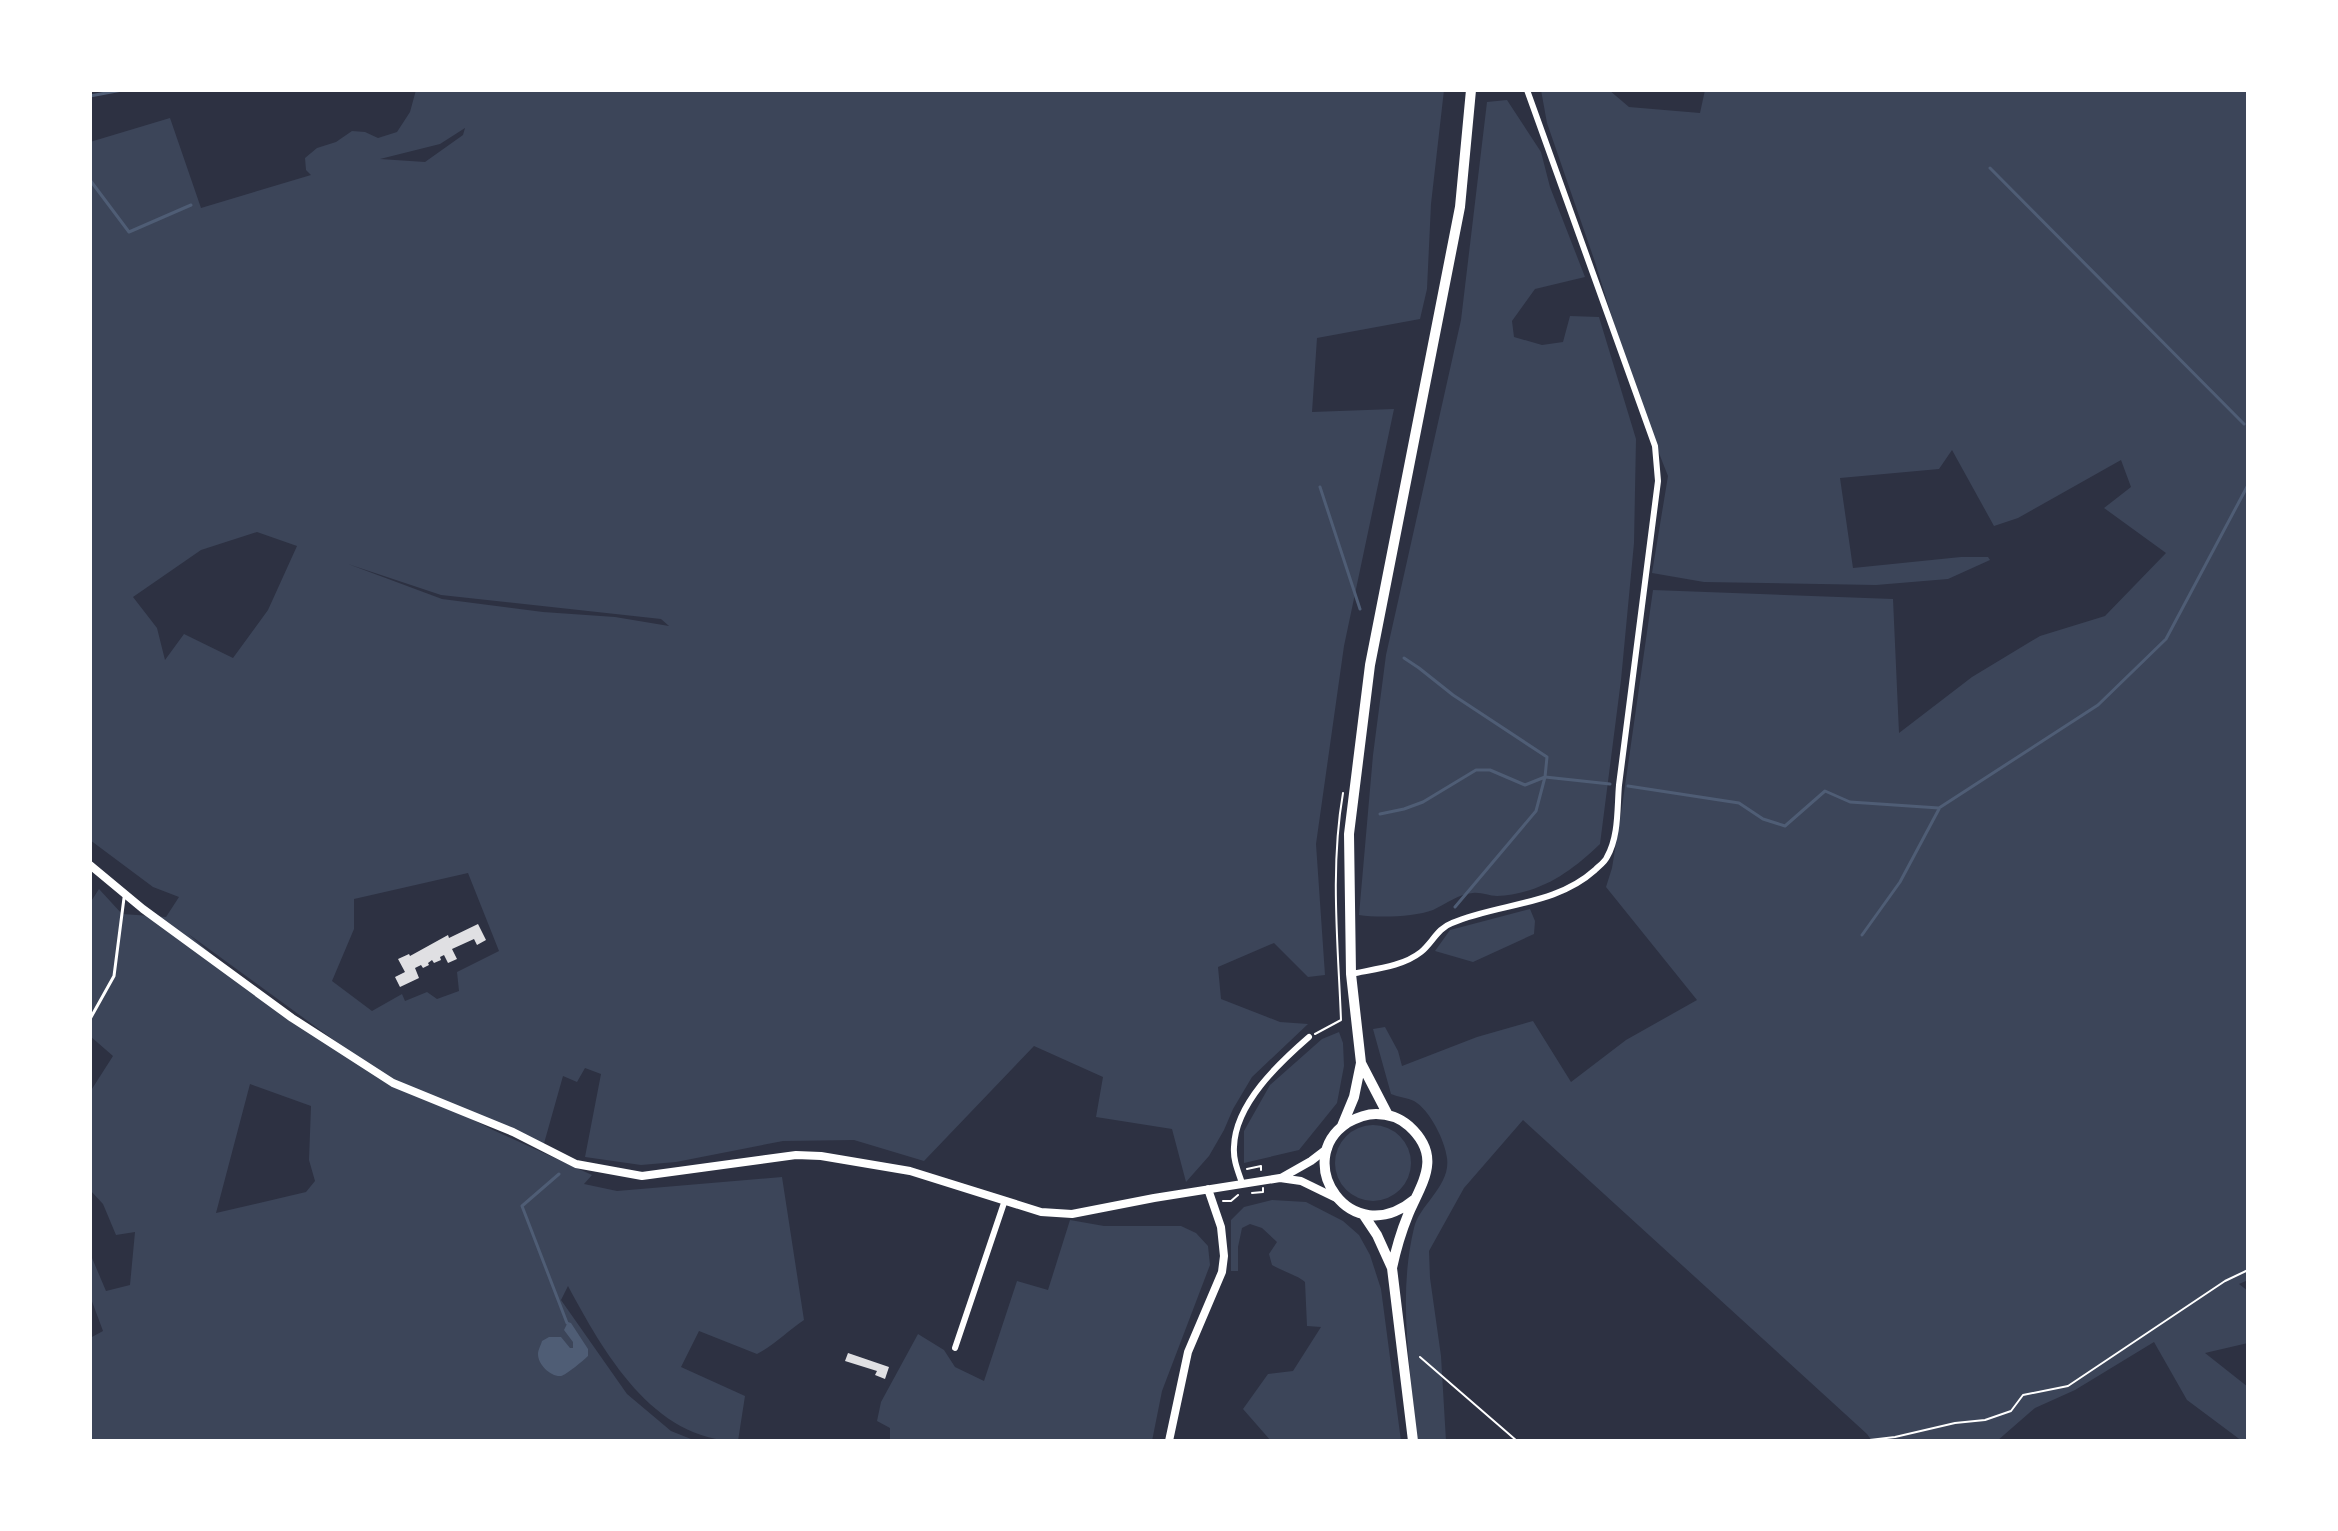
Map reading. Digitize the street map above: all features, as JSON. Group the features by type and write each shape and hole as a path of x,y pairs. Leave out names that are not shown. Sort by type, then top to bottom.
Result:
{"main road":[{"path":"1415,1199 1391,1214 1363,1214 1337,1198 1330,1187 1325,1161 1328,1148 1342,1126 1354,1097 1361,1063 1351,974 1349,834 1370,665 1460,207 1471,90"},
{"path":"1361,1063 1388,1115"},
{"path":"1342,1126 1372,1114 1388,1115 1404,1122 1417,1134 1425,1150 1428,1167 1424,1184 1397,1240 1392,1268 1413,1441"},
{"path":"1363,1214 1392,1268"}],"street":[{"path":"1351,974 1396,965 1421,952 1446,925 1465,917 1543,899 1567,890 1589,876 1607,859 1616,833 1619,785 1658,481 1655,446 1527,90"},
{"path":"90,865 292,1018 393,1083 513,1132 576,1164 642,1176 796,1155 821,1156 910,1171 1041,1212 1072,1214 1280,1178 1301,1181 1337,1198"},
{"path":"1242,1183 1234,1145 1237,1128 1248,1104 1281,1061 1309,1037"},
{"path":"1280,1178 1328,1148"},
{"path":"1169,1441 1188,1352 1222,1272 1221,1227 1208,1189"},
{"path":"955,1348 1005,1200"}],"lane":[{"path":"90,1019 114,976 125,894"}],"path":[{"path":"1309,1037 1341,1020"},
{"path":"1238,1170 1261,1166"},
{"path":"1231,1201 1238,1195 1263,1192"},
{"path":"1861,1441 1985,1420 2011,1411 2023,1395 2068,1386 2225,1281 2248,1270"},
{"path":"1420,1357 1517,1441"}],"shaded area":[{"path":"416,90 1444,90 1431,204 1427,289 1420,319 1317,338 1312,412 1394,409 1344,646 1316,844 1325,975 1308,977 1274,943 1218,967 1221,999 1280,1022 1308,1024 1252,1077 1209,1156 1186,1182 1172,1129 1096,1117 1103,1077 1034,1046 924,1161 854,1140 783,1141 676,1162 641,1165 585,1157 601,1074 585,1068 577,1082 563,1076 543,1147 448,1107 592,1175 584,1184 617,1191 782,1177 804,1320 757,1354 699,1331 681,1367 745,1396 738,1441 708,1437 680,1426 656,1409 615,1364 568,1286 561,1300 627,1394 671,1431 696,1441 90,1441 90,1338 103,1331 90,1296 90,1259 106,1291 130,1285 135,1232 116,1235 103,1204 90,1190 90,1092 113,1056 90,1036 90,903 99,889 122,914 166,917 179,897 153,887 90,840 90,142 170,118 201,208 311,175 306,170 305,158 317,148 336,142 352,131 365,132 378,138 397,132 410,112","holes":["465,128 463,135 425,162 380,159 440,144","257,532 297,546 268,610 233,658 184,634 165,660 157,628 133,597 201,550","348,564 441,595 661,619 669,626 615,617 543,612 442,599","468,873 499,951 457,972 459,991 437,999 427,992 405,1001 402,994 372,1011 332,981 354,929 354,899","187,933 364,1062 263,998","250,1084 311,1106 309,1160 315,1181 306,1192 216,1213"]},
{"path":"1541,90 1609,90 1629,107 1700,113 1705,90 2248,90 2248,1280 2239,1284 2248,1291 2248,1343 2205,1353 2248,1387 2248,1441 2242,1441 2187,1400 2154,1342 2075,1390 2035,1408 1997,1441 1872,1441 1523,1120 1464,1188 1429,1251 1441,1356 1446,1441 1417,1441 1407,1334 1406,1281 1414,1228 1444,1178 1447,1158 1440,1135 1426,1111 1414,1101 1391,1094 1373,1029 1385,1027 1402,1066 1477,1037 1533,1021 1571,1082 1626,1040 1697,1000 1606,887 1622,807 1653,590 1893,599 1899,733 1972,677 2040,636 2105,616 2166,553 2104,508 2131,487 2121,460 2018,518 1994,526 1952,450 1939,469 1840,478 1853,568 1961,557 1988,557 1990,560 1948,579 1876,585 1704,582 1652,573 1668,476 1636,395 1547,123"},
{"path":"1507,100 1541,152 1550,187 1585,277 1535,289 1512,321 1514,337 1542,345 1563,342 1570,316 1599,317 1636,439 1634,543 1621,680 1600,844 1554,880 1527,891 1497,896 1468,894 1417,914 1386,917 1359,915 1373,755 1386,655 1461,320 1487,102"},
{"path":"1530,909 1535,921 1534,934 1473,962 1435,951 1450,930"},
{"path":"1339,1032 1344,1066 1337,1103 1299,1150 1244,1163 1244,1131 1270,1085 1322,1039"},
{"path":"1366,1125 1380,1125 1394,1131 1405,1142 1411,1163 1408,1178 1400,1190 1380,1201 1366,1201 1352,1195 1341,1184 1335,1170 1335,1156 1341,1142 1352,1131"},
{"path":"1272,1200 1306,1202 1343,1221 1359,1235 1370,1255 1381,1289 1401,1441 1271,1441 1243,1409 1268,1374 1293,1371 1321,1327 1307,1326 1305,1282 1272,1265 1269,1254 1277,1242 1262,1228 1250,1224 1242,1228 1238,1271 1231,1271 1231,1220 1244,1207"},
{"path":"1070,1220 1104,1226 1181,1226 1196,1233 1208,1246 1210,1265 1162,1391 1152,1441 890,1441 890,1428 877,1421 881,1402 918,1334 944,1350 955,1367 984,1381 1017,1281 1048,1290"},
{"path":"568,1322 588,1349 588,1356 567,1373 557,1376 543,1366 538,1352 542,1341 549,1337 561,1337 573,1348 573,1342 564,1330"}],"building":[{"path":"478,924 486,940 477,945 474,939 452,949 457,959 448,963 444,955 440,957 441,960 434,963 432,960 423,968 421,965 415,968 419,978 400,987 395,977 405,972 398,959"},
{"path":"848,1353 889,1367 885,1379 875,1375 877,1371 845,1361"}],"waterway":[{"path":"90,96 122,90"},
{"path":"1990,168 2244,424"},
{"path":"90,180 129,232 191,205"},
{"path":"1628,786 1739,803 1763,819 1785,826 1825,791 1850,802 1939,808 2098,705 2166,639 2248,485"},
{"path":"1320,487 1360,609"},
{"path":"1404,658 1453,695 1547,757 1545,777 1610,784"},
{"path":"1380,814 1423,802 1476,770 1490,770 1525,785 1545,777"},
{"path":"1455,907 1536,811 1545,777"},
{"path":"1862,935 1900,882 1939,809"},
{"path":"559,1174 522,1206 567,1323"}]}
